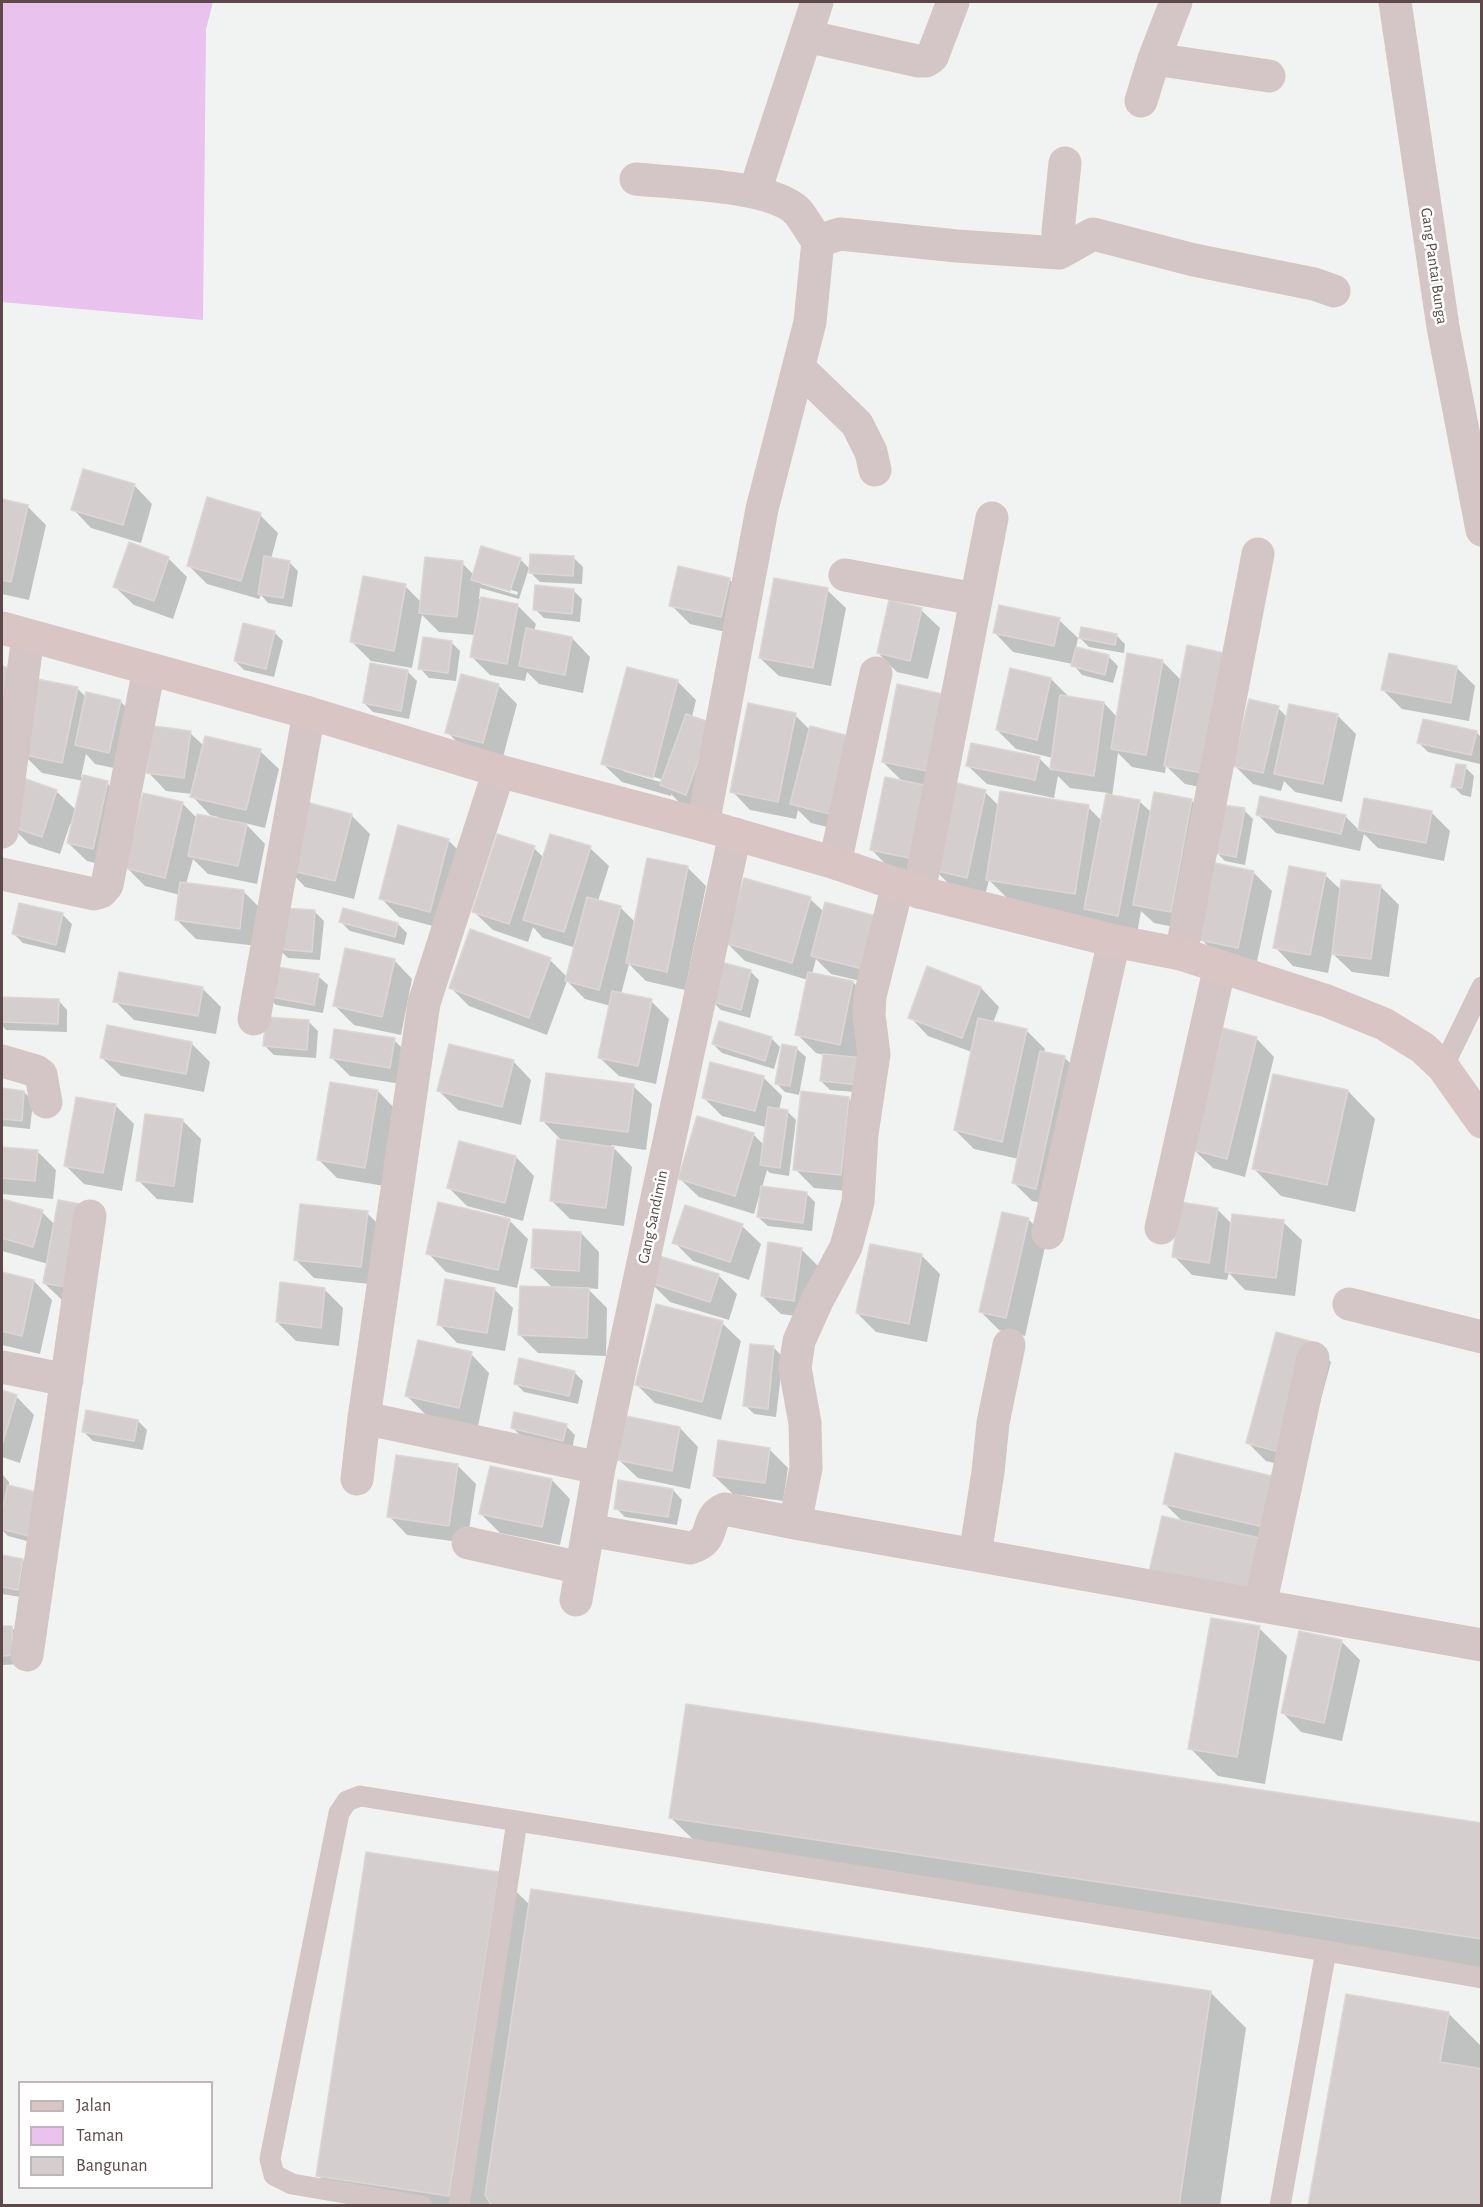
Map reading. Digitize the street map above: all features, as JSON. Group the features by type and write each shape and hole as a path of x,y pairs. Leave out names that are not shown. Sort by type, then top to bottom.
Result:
{"main road":[{"path":"15,632 309,713 499,771 735,834 835,863 909,888 1114,941 1181,954 1327,1000 1384,1023 1423,1048 1443,1066 1482,1122"}],"street":[{"path":"755,191 817,2"},
{"path":"806,36 926,61 932,57 953,2"},
{"path":"1142,101 1154,59 1176,2"},
{"name":"Gang Pantai Bunga","path":"1395,2 1443,327 1482,530"},
{"path":"1154,59 1269,76"},
{"path":"1059,253 1058,231 1065,163"},
{"path":"636,179 755,191 785,202 798,212 818,241 810,322 762,509 703,825"},
{"path":"818,241 840,234 957,246 1059,253 1093,234 1194,260 1314,284 1334,291"},
{"path":"799,368 857,424 872,452 875,470"},
{"path":"795,1523 806,1468 805,1423 795,1368 799,1341 846,1247 858,1202 862,1134 874,1054 869,1015 870,996 909,888 992,518"},
{"path":"1181,954 1258,554"},
{"path":"845,575 975,599"},
{"path":"2,832 15,632"},
{"path":"2,874 93,894 101,892 107,885 149,669"},
{"path":"835,863 876,673"},
{"path":"254,1019 309,713"},
{"path":"357,1479 424,1003 499,771"},
{"name":"Gang Sandimin","path":"576,1600 599,1468 735,834"},
{"path":"1048,1233 1114,941"},
{"path":"1161,1228 1220,966"},
{"path":"2,1061 36,1071 41,1075 46,1102"},
{"path":"27,1655 90,1215"},
{"path":"1349,1304 1482,1337"},
{"path":"975,1555 993,1423 1009,1346"},
{"path":"1260,1606 1313,1358"},
{"path":"2,1367 67,1380"},
{"path":"364,1418 599,1468"},
{"path":"588,1530 690,1548 701,1545 706,1540 713,1519 718,1512 725,1509 1482,1645"},
{"path":"468,1543 581,1568"}],"lane":[{"path":"1443,1066 1482,987"},
{"path":"422,2205 292,2184 274,2175 271,2167 270,2159 339,1813 347,1800 360,1797 1482,1978"},
{"path":"459,2205 518,1821"},
{"path":"1280,2205 1326,1952"}],"green space":[{"path":"2,2 213,2 206,29 203,320 2,302"}],"building":[{"path":"83,469 135,484 123,525 71,510"},
{"path":"207,497 261,513 241,581 187,566"},
{"path":"2,499 28,505 11,582 2,580"},
{"path":"129,542 169,557 154,601 113,587"},
{"path":"481,546 521,558 510,591 471,580"},
{"path":"530,554 574,556 573,576 529,573"},
{"path":"264,556 290,561 283,598 258,594"},
{"path":"425,557 463,561 457,617 419,613"},
{"path":"678,566 730,578 721,617 669,606"},
{"path":"363,576 406,584 394,651 350,642"},
{"path":"774,578 828,588 813,668 759,658"},
{"path":"535,585 574,589 572,614 533,610"},
{"path":"481,597 518,604 507,664 470,657"},
{"path":"889,600 922,608 910,661 877,653"},
{"path":"999,605 1060,618 1054,646 993,633"},
{"path":"243,623 275,631 266,669 234,661"},
{"path":"1081,627 1117,634 1115,645 1079,638"},
{"path":"526,628 572,637 565,675 519,666"},
{"path":"423,637 452,641 448,673 418,669"},
{"path":"1187,645 1224,653 1202,773 1164,766"},
{"path":"1076,647 1109,655 1105,675 1071,666"},
{"path":"1127,653 1163,660 1146,755 1111,749"},
{"path":"1389,653 1457,666 1451,703 1381,690"},
{"path":"370,663 408,670 401,711 363,703"},
{"path":"2,666 9,668 2,712"},
{"path":"627,667 678,680 653,778 601,764"},
{"path":"1010,668 1051,678 1037,740 996,730"},
{"path":"461,674 499,684 483,743 445,733"},
{"path":"37,679 78,687 62,763 21,754"},
{"path":"897,684 942,694 927,771 882,762"},
{"path":"86,692 121,700 109,753 75,745"},
{"path":"1060,695 1104,702 1094,776 1050,769"},
{"path":"1249,699 1279,706 1263,773 1232,766"},
{"path":"748,703 796,713 778,802 730,792"},
{"path":"1289,704 1338,714 1323,784 1274,774"},
{"path":"686,714 712,723 686,795 660,785"},
{"path":"1423,719 1477,731 1471,755 1417,743"},
{"path":"154,726 191,731 184,778 146,773"},
{"path":"810,726 849,736 830,814 790,804"},
{"path":"205,736 261,749 246,810 190,797"},
{"path":"971,743 1040,757 1035,780 966,766"},
{"path":"1456,764 1466,765 1462,788 1451,787"},
{"path":"83,775 108,781 93,849 67,843"},
{"path":"885,777 929,786 914,859 870,850"},
{"path":"23,778 57,790 42,837 9,826"},
{"path":"953,782 986,790 967,878 933,870"},
{"path":"1000,791 1089,805 1075,894 986,880"},
{"path":"1154,792 1192,799 1171,912 1133,905"},
{"path":"143,793 183,802 165,878 125,868"},
{"path":"1106,794 1140,800 1118,916 1084,909"},
{"path":"1260,796 1346,815 1341,834 1256,815"},
{"path":"1364,798 1432,811 1426,843 1358,830"},
{"path":"302,801 352,814 335,881 285,869"},
{"path":"1223,805 1245,808 1236,857 1215,853"},
{"path":"197,814 247,824 238,866 188,856"},
{"path":"398,825 449,839 430,912 379,899"},
{"path":"497,834 535,846 509,924 472,912"},
{"path":"550,834 591,846 564,932 523,920"},
{"path":"647,858 688,866 667,972 626,963"},
{"path":"1215,863 1254,871 1238,948 1199,940"},
{"path":"1289,866 1326,873 1310,955 1273,948"},
{"path":"744,878 811,897 792,963 725,943"},
{"path":"1341,880 1381,885 1371,959 1332,954"},
{"path":"180,882 244,890 240,929 175,920"},
{"path":"587,897 621,906 599,990 565,981"},
{"path":"825,902 876,916 863,969 811,956"},
{"path":"19,903 63,913 56,945 12,934"},
{"path":"281,908 315,910 312,952 277,949"},
{"path":"343,908 398,923 395,937 339,922"},
{"path":"470,929 551,958 529,1018 449,988"},
{"path":"345,948 395,959 382,1017 333,1006"},
{"path":"721,962 751,970 741,1010 710,1001"},
{"path":"271,966 319,974 314,1005 266,996"},
{"path":"927,966 981,987 962,1038 908,1018"},
{"path":"119,972 203,987 198,1016 113,1002"},
{"path":"808,972 853,981 840,1045 795,1035"},
{"path":"612,991 652,999 638,1066 598,1058"},
{"path":"2,997 59,999 58,1024 2,1022"},
{"path":"266,1017 309,1020 307,1050 263,1046"},
{"path":"978,1018 1027,1029 1002,1142 954,1130"},
{"path":"719,1021 772,1037 765,1061 712,1044"},
{"path":"107,1025 192,1042 186,1074 100,1058"},
{"path":"1223,1028 1257,1037 1227,1159 1193,1150"},
{"path":"334,1029 395,1038 390,1068 330,1058"},
{"path":"449,1044 514,1060 502,1107 437,1091"},
{"path":"782,1044 797,1047 790,1086 775,1084"},
{"path":"1040,1051 1065,1056 1036,1189 1012,1183"},
{"path":"823,1054 863,1058 860,1085 820,1081"},
{"path":"710,1062 764,1076 755,1111 702,1098"},
{"path":"546,1073 634,1084 628,1132 540,1121"},
{"path":"1273,1074 1348,1090 1327,1185 1252,1169"},
{"path":"330,1082 378,1090 365,1168 317,1160"},
{"path":"2,1088 24,1091 22,1121 2,1119"},
{"path":"801,1091 849,1097 841,1175 793,1170"},
{"path":"76,1097 116,1104 103,1173 64,1166"},
{"path":"768,1107 788,1110 780,1168 760,1165"},
{"path":"145,1114 183,1119 174,1186 136,1181"},
{"path":"697,1116 754,1133 735,1196 678,1179"},
{"path":"557,1139 614,1147 606,1208 550,1201"},
{"path":"459,1141 516,1156 505,1203 447,1188"},
{"path":"2,1147 38,1150 35,1181 2,1178"},
{"path":"761,1186 807,1192 803,1223 757,1217"},
{"path":"2,1199 43,1210 33,1247 2,1238"},
{"path":"58,1200 81,1204 65,1287 43,1283"},
{"path":"438,1202 510,1219 498,1270 426,1254"},
{"path":"1180,1202 1218,1208 1209,1263 1172,1257"},
{"path":"300,1204 368,1211 361,1267 294,1260"},
{"path":"685,1205 743,1224 730,1262 672,1243"},
{"path":"1002,1212 1029,1218 1006,1318 979,1312"},
{"path":"1232,1214 1284,1220 1276,1278 1225,1272"},
{"path":"533,1229 581,1232 579,1271 531,1268"},
{"path":"768,1242 802,1248 794,1301 761,1296"},
{"path":"870,1244 922,1254 909,1324 856,1313"},
{"path":"659,1256 719,1274 710,1302 650,1283"},
{"path":"2,1272 34,1280 22,1336 2,1331"},
{"path":"445,1279 495,1288 487,1333 437,1325"},
{"path":"280,1282 325,1288 321,1328 276,1322"},
{"path":"520,1286 589,1288 587,1338 518,1335"},
{"path":"656,1304 723,1321 702,1402 635,1385"},
{"path":"1276,1332 1313,1342 1283,1453 1246,1443"},
{"path":"418,1340 472,1352 459,1408 405,1396"},
{"path":"750,1344 774,1346 768,1409 743,1406"},
{"path":"519,1358 575,1371 569,1396 514,1384"},
{"path":"2,1390 17,1395 2,1445"},
{"path":"86,1410 138,1420 134,1441 82,1432"},
{"path":"514,1412 567,1424 563,1441 511,1428"},
{"path":"626,1416 680,1427 672,1471 617,1460"},
{"path":"718,1440 770,1448 765,1483 713,1476"},
{"path":"1175,1453 1276,1477 1264,1527 1163,1504"},
{"path":"396,1455 458,1464 449,1526 387,1517"},
{"path":"490,1466 552,1479 542,1527 479,1514"},
{"path":"618,1480 673,1489 668,1517 614,1509"},
{"path":"8,1485 40,1493 29,1536 2,1529 2,1511"},
{"path":"1162,1516 1268,1540 1255,1595 1149,1572"},
{"path":"2,1555 23,1559 18,1590 2,1587"},
{"path":"1211,1618 1260,1626 1237,1757 1188,1749"},
{"path":"2,1626 12,1626 13,1655 2,1656"},
{"path":"1299,1631 1342,1640 1324,1723 1281,1713"},
{"path":"686,1704 1482,1823 1482,1939 669,1818"},
{"path":"366,1852 499,1872 449,2196 316,2176"},
{"path":"531,1889 1211,1991 1179,2206 492,2206 485,2195"},
{"path":"1346,1994 1449,2012 1440,2062 1482,2069 1482,2206 1308,2206"}]}
